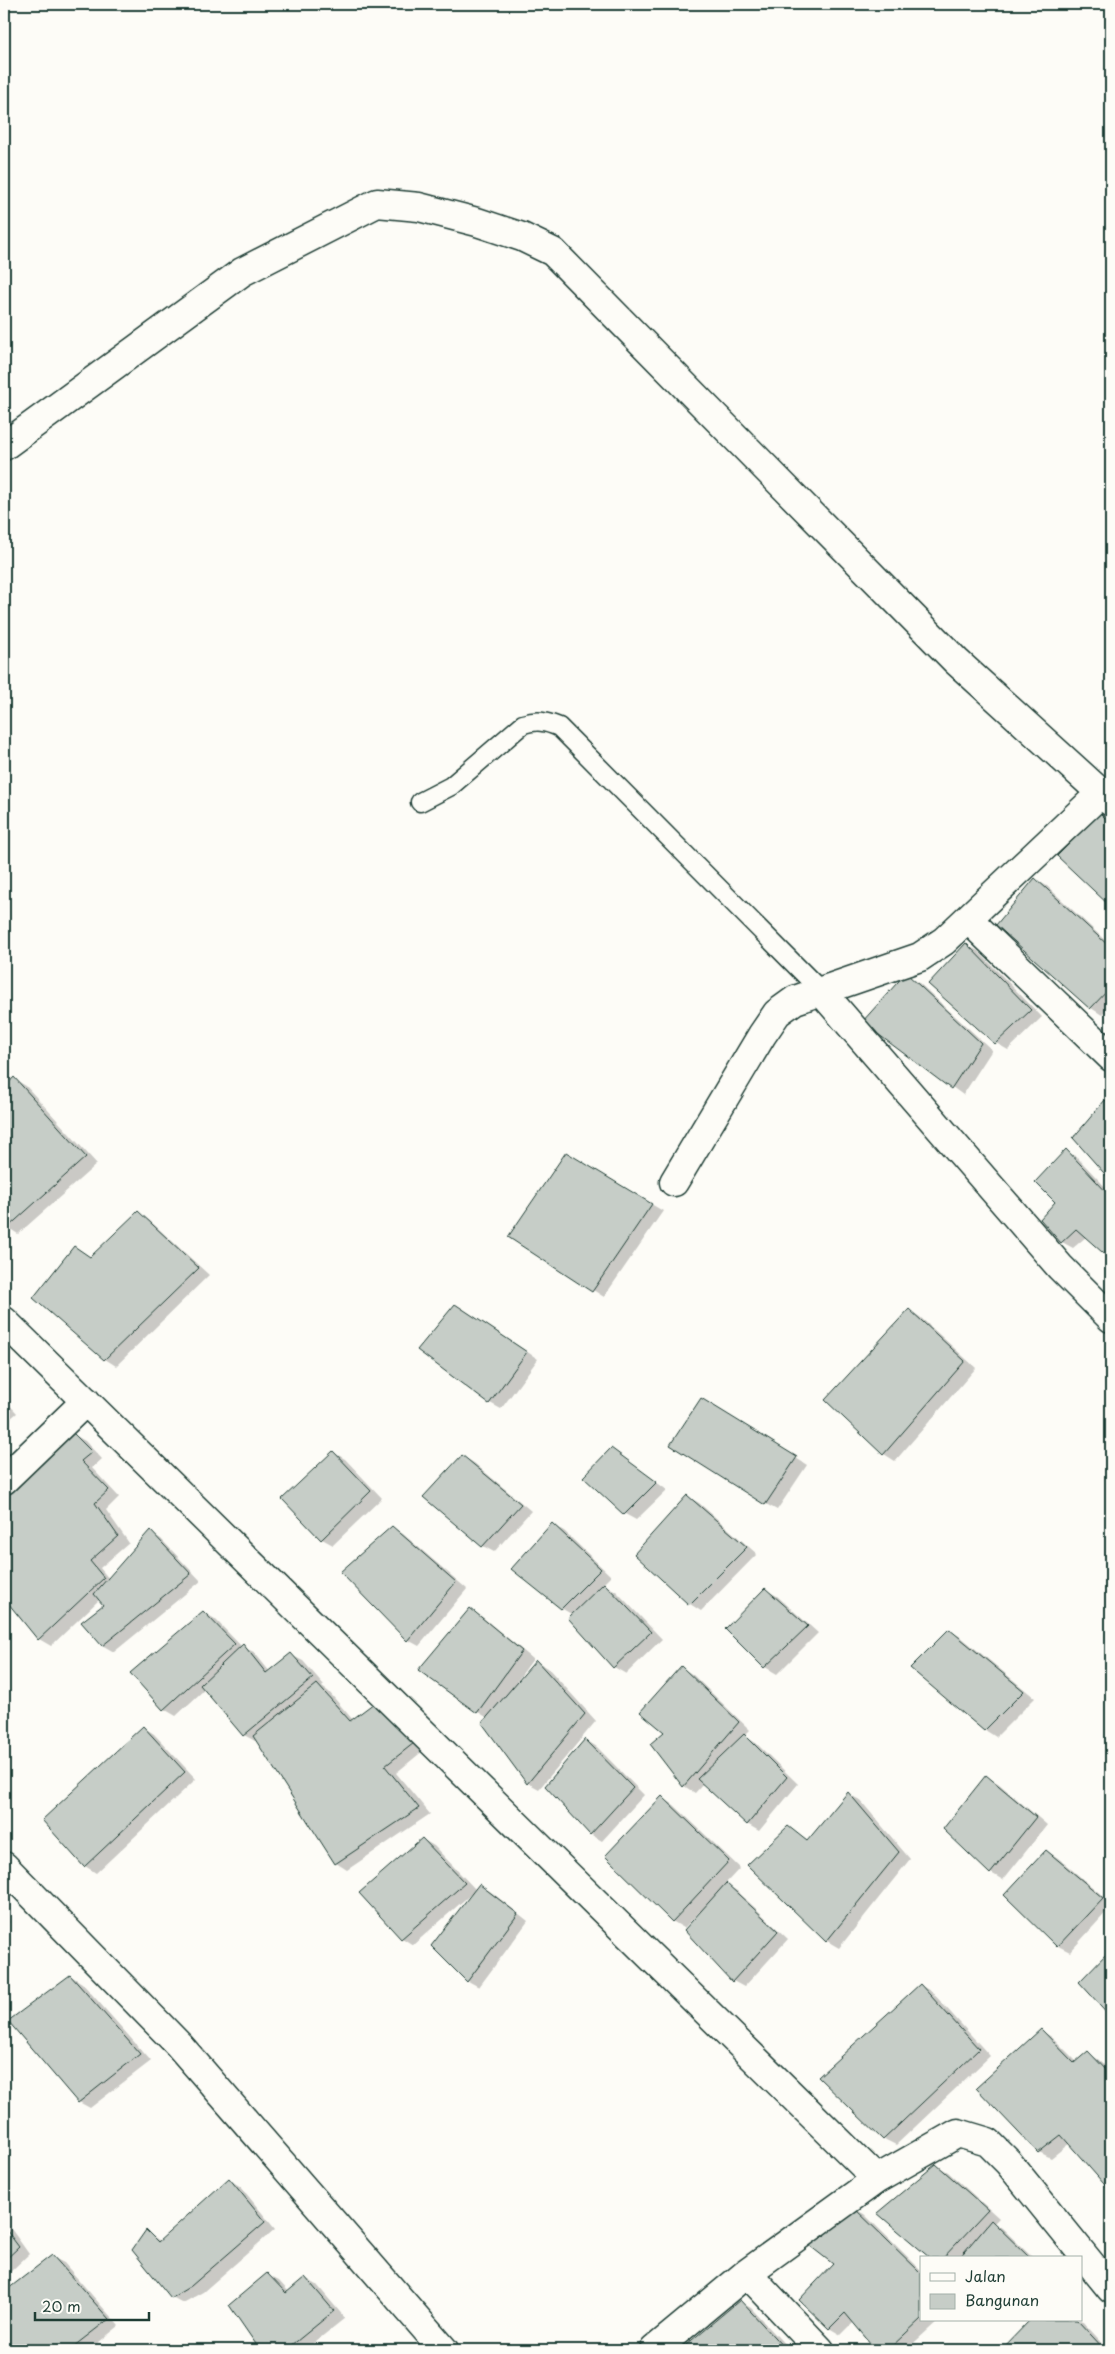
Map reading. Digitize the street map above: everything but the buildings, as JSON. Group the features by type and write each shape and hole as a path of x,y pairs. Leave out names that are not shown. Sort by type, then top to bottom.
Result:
{"street":[{"path":"10,433 242,272 377,203 419,206 477,222 522,237 553,252 956,661 1106,798 944,941 920,957 794,1000 777,1013 762,1034 674,1182"},
{"path":"968,919 1111,1056"},
{"path":"821,990 1060,1267 1111,1318"},
{"path":"4,1321 877,2179"},
{"path":"4,1480 86,1401"},
{"path":"4,1866 180,2044 444,2350"},
{"path":"654,2350 747,2272 877,2179 958,2133 988,2142 1008,2162 1111,2289"},
{"path":"747,2272 820,2350"}],"lane":[{"path":"420,802 451,786 523,724 534,720 547,722 559,727 821,990"}]}
